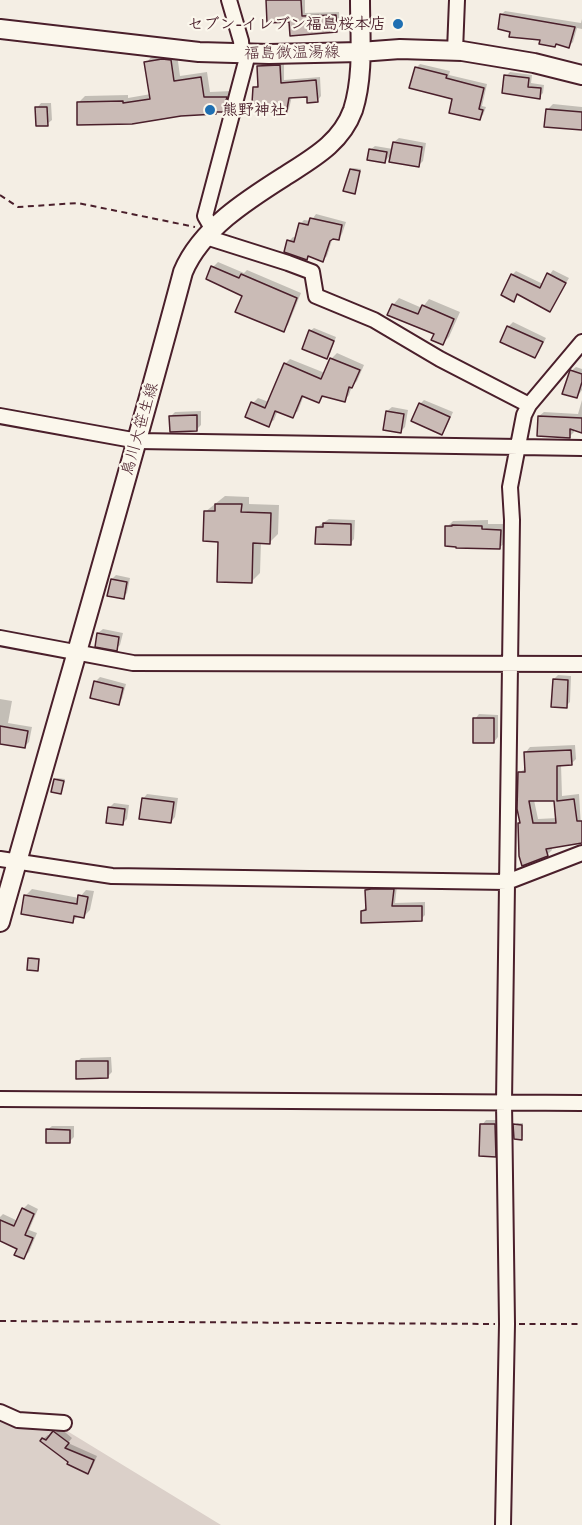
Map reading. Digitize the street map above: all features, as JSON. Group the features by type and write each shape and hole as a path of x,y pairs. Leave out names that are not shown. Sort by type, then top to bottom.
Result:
{"street":[{"path":"229,0 245,54 205,216 209,233 312,272 316,296 374,320 440,359 529,405"},
{"name":"鳥川大笹生線","path":"0,922 8,860 76,651 138,441 183,272 196,248 209,233 275,182 330,145 345,127 359,86 360,0"},
{"path":"455,51 457,0"},
{"name":"福島微温湯線","path":"0,29 199,52 245,54 400,49 455,51 534,63 582,75"},
{"path":"503,1525 507,1324 504,1102 512,520 510,487 524,415 529,405 582,342"},
{"path":"0,416 138,441 582,448"},
{"path":"0,638 134,663 582,664"},
{"path":"8,860 112,876 507,882 582,853"},
{"path":"0,1099 582,1103"},
{"path":"0,1412 18,1420 64,1423"}],"path":[{"path":"0,195 18,207 78,203 209,233"},
{"path":"0,1321 578,1324"}],"shaded area":[{"path":"0,1414 59,1426 221,1525 0,1525"}],"building":[{"path":"266,0 301,0 302,16 336,15 337,32 290,36 289,22 267,23"},
{"path":"500,14 575,27 569,48 556,44 555,47 539,44 540,40 509,37 510,32 498,29"},
{"path":"171,60 174,81 201,77 204,97 227,97 223,112 132,124 77,125 77,102 123,101 123,103 150,99 144,62"},
{"path":"280,65 281,83 316,80 318,102 307,103 307,97 289,98 286,115 263,111 264,104 252,103 253,87 258,87 257,66"},
{"path":"415,67 484,88 479,109 483,110 480,120 449,113 452,99 409,88"},
{"path":"504,75 529,78 528,87 541,88 540,99 502,93"},
{"path":"35,107 47,107 48,126 36,126"},
{"path":"546,109 582,112 582,130 544,127"},
{"path":"393,142 422,147 419,167 389,162"},
{"path":"369,149 387,152 385,163 367,160"},
{"path":"350,169 360,171 355,194 343,191"},
{"path":"310,218 342,225 339,240 330,241 323,262 308,256 307,260 284,252 287,240 294,242 299,223 308,225"},
{"path":"211,266 239,278 241,274 297,298 284,332 235,312 242,296 206,279"},
{"path":"547,273 566,283 550,312 517,294 514,302 501,295 511,274 540,288"},
{"path":"392,304 418,314 422,305 454,319 443,345 431,340 434,334 387,315"},
{"path":"507,326 543,342 535,358 500,342"},
{"path":"309,330 334,341 327,359 302,349"},
{"path":"330,358 360,370 352,388 349,387 345,402 322,396 319,403 302,396 293,418 275,411 269,427 245,417 251,402 265,408 284,363 321,379"},
{"path":"570,370 582,374 577,398 562,394"},
{"path":"419,403 450,417 442,435 411,421"},
{"path":"386,411 404,414 401,433 383,430"},
{"path":"197,415 197,431 170,432 169,416"},
{"path":"538,416 582,418 582,433 570,429 570,438 537,436"},
{"path":"215,504 242,504 241,512 271,513 270,544 253,543 252,583 217,582 218,542 203,541 204,511 215,511"},
{"path":"323,523 351,524 351,545 315,544 316,527 323,527"},
{"path":"445,526 482,526 482,529 501,530 500,549 445,546"},
{"path":"111,579 127,582 124,599 107,596"},
{"path":"97,633 119,637 117,651 95,647"},
{"path":"553,679 568,680 567,708 551,707"},
{"path":"94,681 123,688 119,705 90,698"},
{"path":"473,718 494,718 494,743 473,743"},
{"path":"0,726 28,731 25,748 0,744"},
{"path":"571,750 572,765 557,766 557,801 574,799 577,821 582,821 582,843 546,849 548,856 522,866 519,856 518,823 520,823 517,809 518,772 525,772 524,752","holes":["529,801 554,801 556,823 533,823"]},
{"path":"54,779 64,781 61,794 51,792"},
{"path":"142,798 174,802 171,823 139,819"},
{"path":"108,807 125,809 123,825 106,823"},
{"path":"394,889 392,906 422,906 422,921 361,923 361,911 366,910 365,890"},
{"path":"24,895 77,904 78,895 88,897 84,918 74,916 73,923 21,914"},
{"path":"28,958 39,959 38,971 27,970"},
{"path":"76,1061 108,1061 108,1078 76,1079"},
{"path":"480,1124 495,1124 496,1157 479,1156"},
{"path":"513,1124 522,1125 522,1140 514,1139"},
{"path":"46,1129 70,1130 70,1143 46,1143"},
{"path":"22,1208 34,1214 25,1235 33,1238 24,1259 14,1255 17,1249 0,1241 0,1220 14,1226"},
{"path":"53,1431 69,1443 65,1448 94,1460 88,1474 67,1464 68,1462 40,1441 42,1438 46,1440"}],"place":[{"name":"セブン-イレブン福島桜本店","path":"398,24"},
{"name":"熊野神社","path":"210,110"}]}
